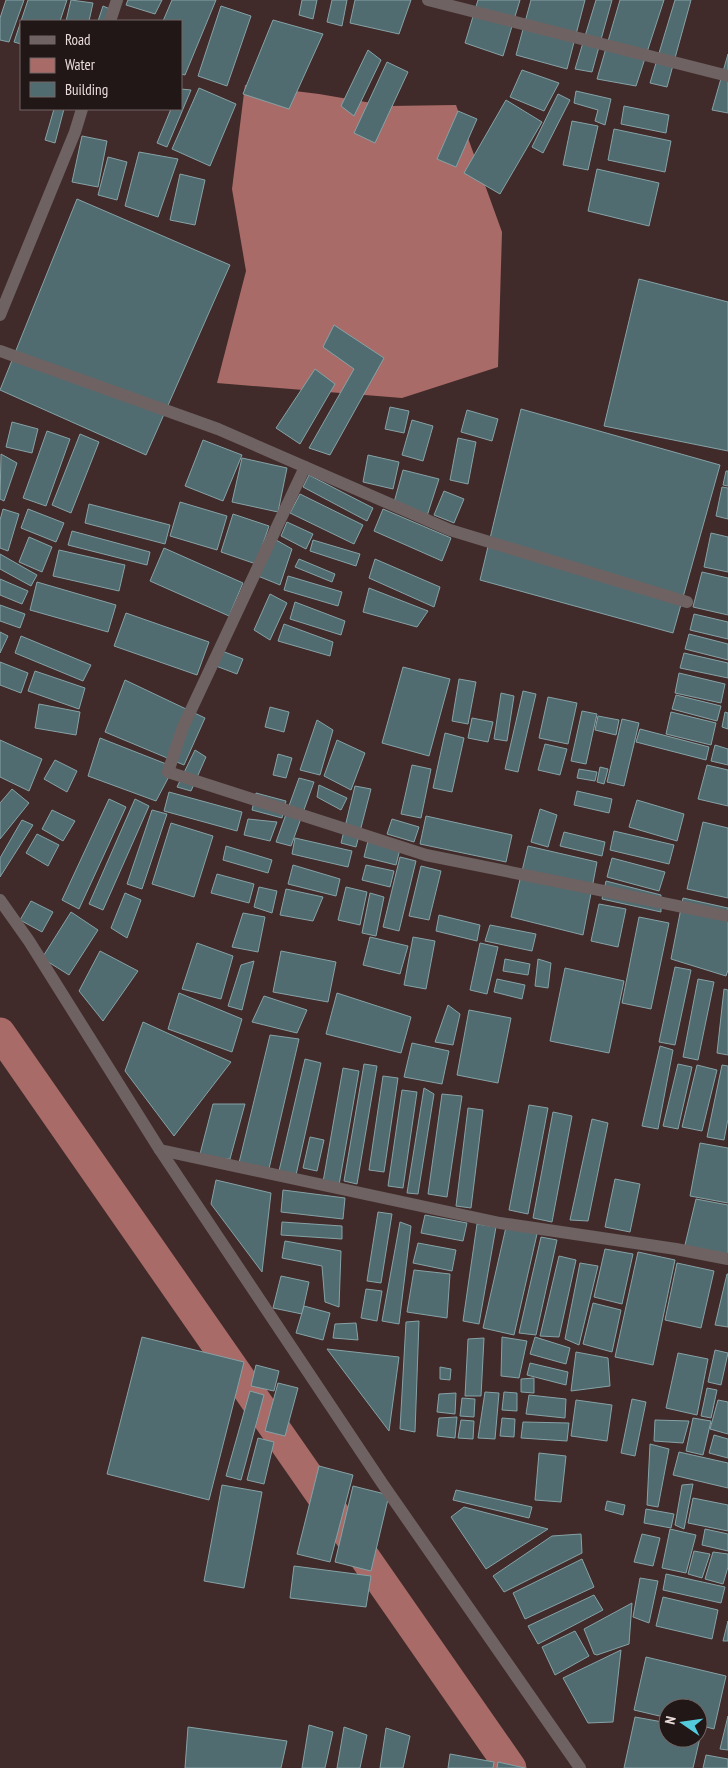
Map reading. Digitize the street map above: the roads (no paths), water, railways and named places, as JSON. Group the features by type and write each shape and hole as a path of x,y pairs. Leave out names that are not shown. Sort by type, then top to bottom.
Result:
{"street":[{"path":"110,20 117,0"},
{"path":"428,0 728,76"},
{"path":"0,315 75,132 82,110"},
{"path":"0,351 218,429 450,530 687,602"},
{"path":"305,467 183,727 168,772 426,855 728,916"},
{"path":"0,900 29,941 160,1150 382,1483 580,1768"},
{"path":"160,1150 500,1223 676,1249 728,1259"}],"water":[{"path":"245,85 319,94 389,106 456,105 502,232 498,367 402,398 217,383 246,271 232,189"}],"waterway":[{"path":"0,1033 511,1768"}]}
